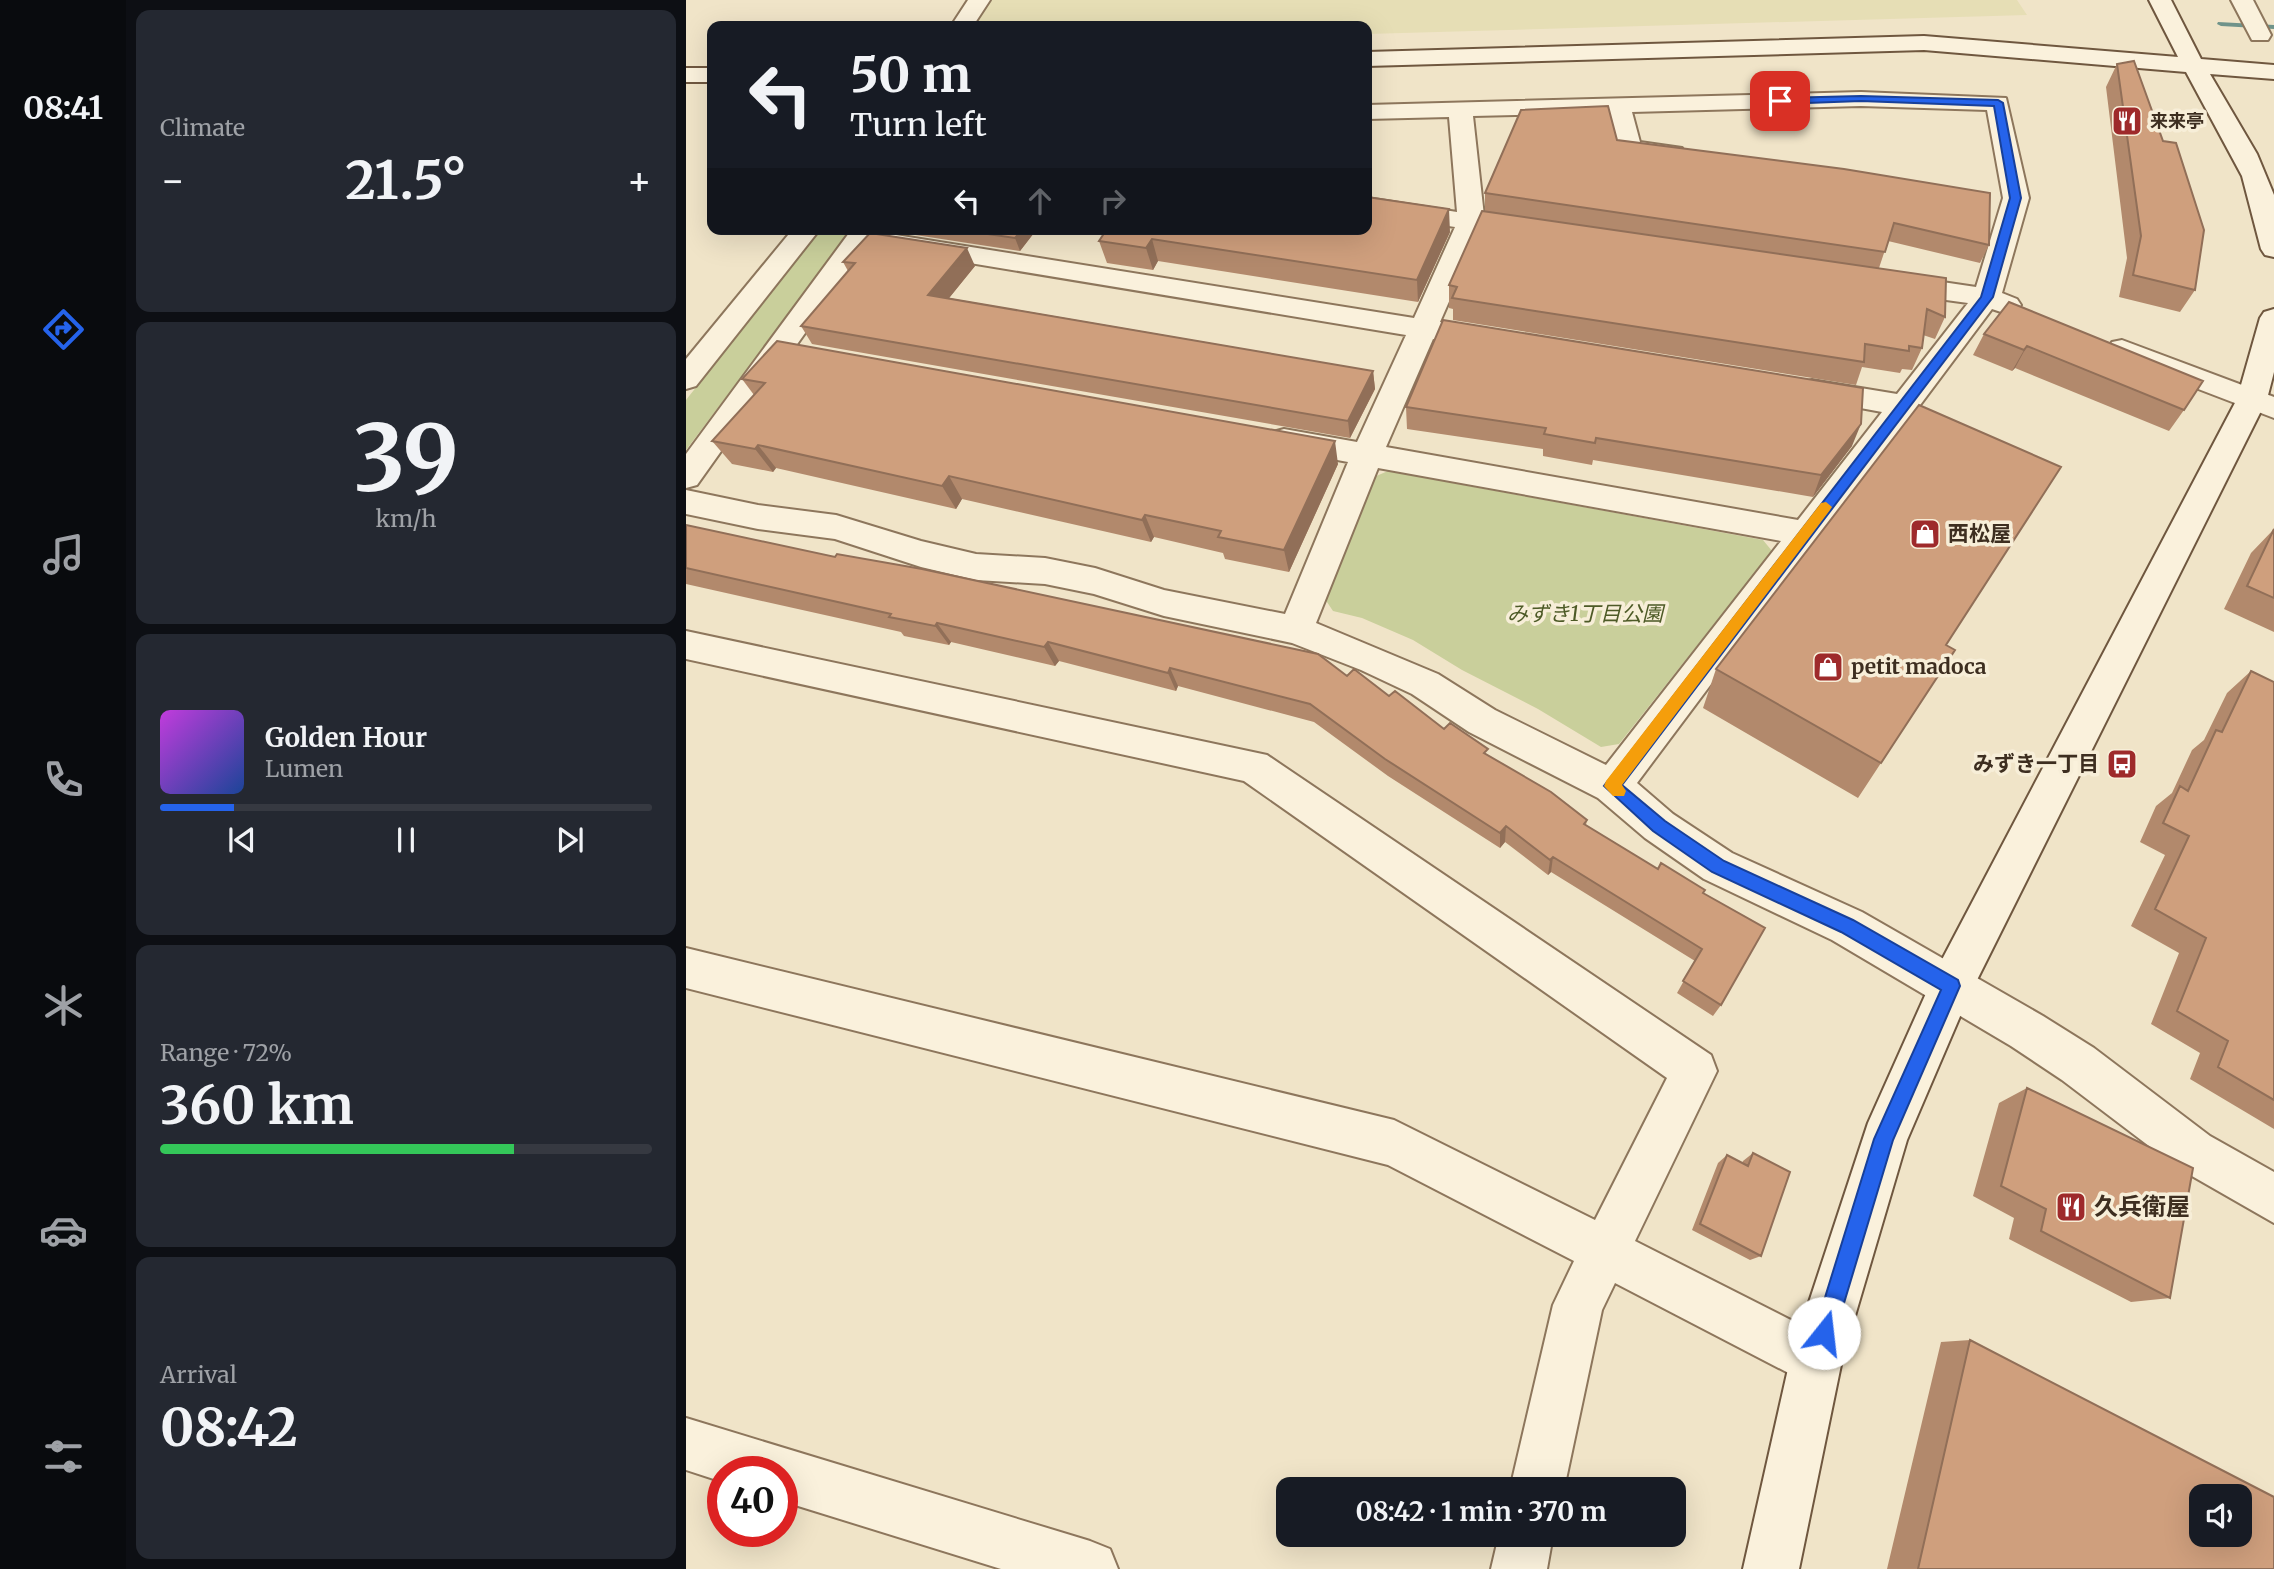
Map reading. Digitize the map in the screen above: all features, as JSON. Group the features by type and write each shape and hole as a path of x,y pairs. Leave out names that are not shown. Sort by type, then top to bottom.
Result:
{"street":[{"path":"965,21 979,0"},
{"path":"2160,0 2193,65 2248,156 2265,201 2274,249"},
{"path":"2242,0 2260,35"},
{"path":"1372,59 1924,43 2274,72"},
{"path":"686,75 707,75"},
{"path":"1372,112 1861,99 1998,103 2016,198 1987,297 1612,786"},
{"path":"1618,105 1629,148 1698,157"},
{"path":"1296,630 1367,455 1471,222 1460,109"},
{"path":"1988,195 2016,198"},
{"path":"1372,207 1552,233"},
{"path":"686,379 802,235"},
{"path":"686,477 792,353 862,235"},
{"path":"875,235 1519,344"},
{"path":"1865,279 1987,297 2037,317"},
{"path":"1771,1569 1816,1360 1884,1139 1951,986 2263,403 2274,318"},
{"path":"2101,341 2263,403"},
{"path":"1780,385 1904,405"},
{"path":"1258,436 1805,533"},
{"path":"686,502 758,517 836,527 921,554 976,567 1045,571 1082,578 1164,603 1296,630 1374,660 1425,684 1482,721 1612,786 1659,826 1718,866 1847,926 1951,986 2078,1064 2194,1153 2274,1199"},
{"path":"686,645 1254,767 1695,1071 1578,1305 1539,1477"},
{"path":"686,968 1394,1143 1816,1360"},
{"path":"686,1444 725,1456"},
{"path":"798,1479 1090,1569"},
{"path":"1519,1569 1524,1547"}],"shaded area":[{"path":"990,0 2017,0 2027,15 1372,34 1372,21 975,21"}],"green space":[{"path":"816,235 848,235 686,450 686,400"},
{"name":"みずき1丁目公園","path":"1388,471 1763,540 1772,551 1619,744 1601,747 1413,640 1362,618 1333,611 1325,599 1374,477"}],"building":[{"path":"2134,61 2163,141 2176,143 2204,230 2195,290 2133,275 2141,236 2117,64"},
{"path":"1608,106 1617,140 1844,169 1990,193 1989,245 1894,223 1885,252 1485,193 1521,110"},
{"path":"1372,198 1449,209 1417,280 1152,239 1146,248 1099,241 1103,235 1372,235"},
{"path":"1482,211 1946,278 1945,317 1927,309 1922,348 1909,346 1909,351 1865,344 1864,362 1452,298 1457,287 1449,285"},
{"path":"868,235 967,248 928,295 1373,371 1348,421 801,326 855,263 843,262"},
{"path":"994,235 1018,235 1015,238"},
{"path":"2009,302 2203,381 2184,410 2027,346 2024,350 1984,334"},
{"path":"1443,320 1863,388 1861,424 1821,475 1596,438 1595,443 1544,434 1546,428 1406,407"},
{"path":"777,341 1335,441 1284,550 1218,537 1221,531 1145,515 1142,520 949,476 942,486 758,445 755,449 712,441 765,383 742,379"},
{"path":"1919,405 2061,467 1946,645 1955,650 1881,763 1716,669"},
{"path":"686,525 835,557 837,554 922,569 1318,654 1347,676 1354,669 1389,696 1395,691 1444,729 1450,723 1488,749 1484,753 1551,792 1587,820 1584,824 1658,869 1661,863 1705,890 1703,893 1765,928 1721,1005 1683,981 1702,949 1553,857 1550,860 1506,826 1500,833 1385,759 1310,704 1170,668 1168,673 1048,642 1044,647 937,623 935,626 889,617 891,614 686,568"},
{"path":"2274,529 2274,598 2247,586"},
{"path":"2251,671 2274,682 2274,1100 2218,1067 2228,1041 2177,1011 2206,938 2155,909 2189,836 2163,823 2180,786 2188,791 2216,730 2222,732"},
{"name":"久兵衛屋","path":"2027,1088 2193,1168 2170,1298 2041,1231 2046,1209 2001,1186"},
{"path":"1753,1153 1790,1172 1761,1256 1700,1224 1727,1155 1748,1166"},
{"path":"1970,1340 2249,1484 2189,1484 2189,1547 2252,1547 2252,1486 2274,1497 2274,1569 1918,1569"}],"waterway":[{"path":"2221,24 2274,27"}],"slow traffic":[{"path":"1618,791 1612,786 1826,507"}],"place":[{"name":"来来亭","path":"2127,121"},
{"name":"西松屋","path":"1925,534"},
{"name":"petit madoca","path":"1828,667"},
{"name":"みずき一丁目","path":"2122,764"},
{"name":"久兵衛屋","path":"2071,1207"}],"route":[{"path":"1780,101 1861,99 1998,103 2016,198 1987,297 1612,786 1659,826 1718,866 1847,926 1951,986 1884,1139 1824,1333"}]}
